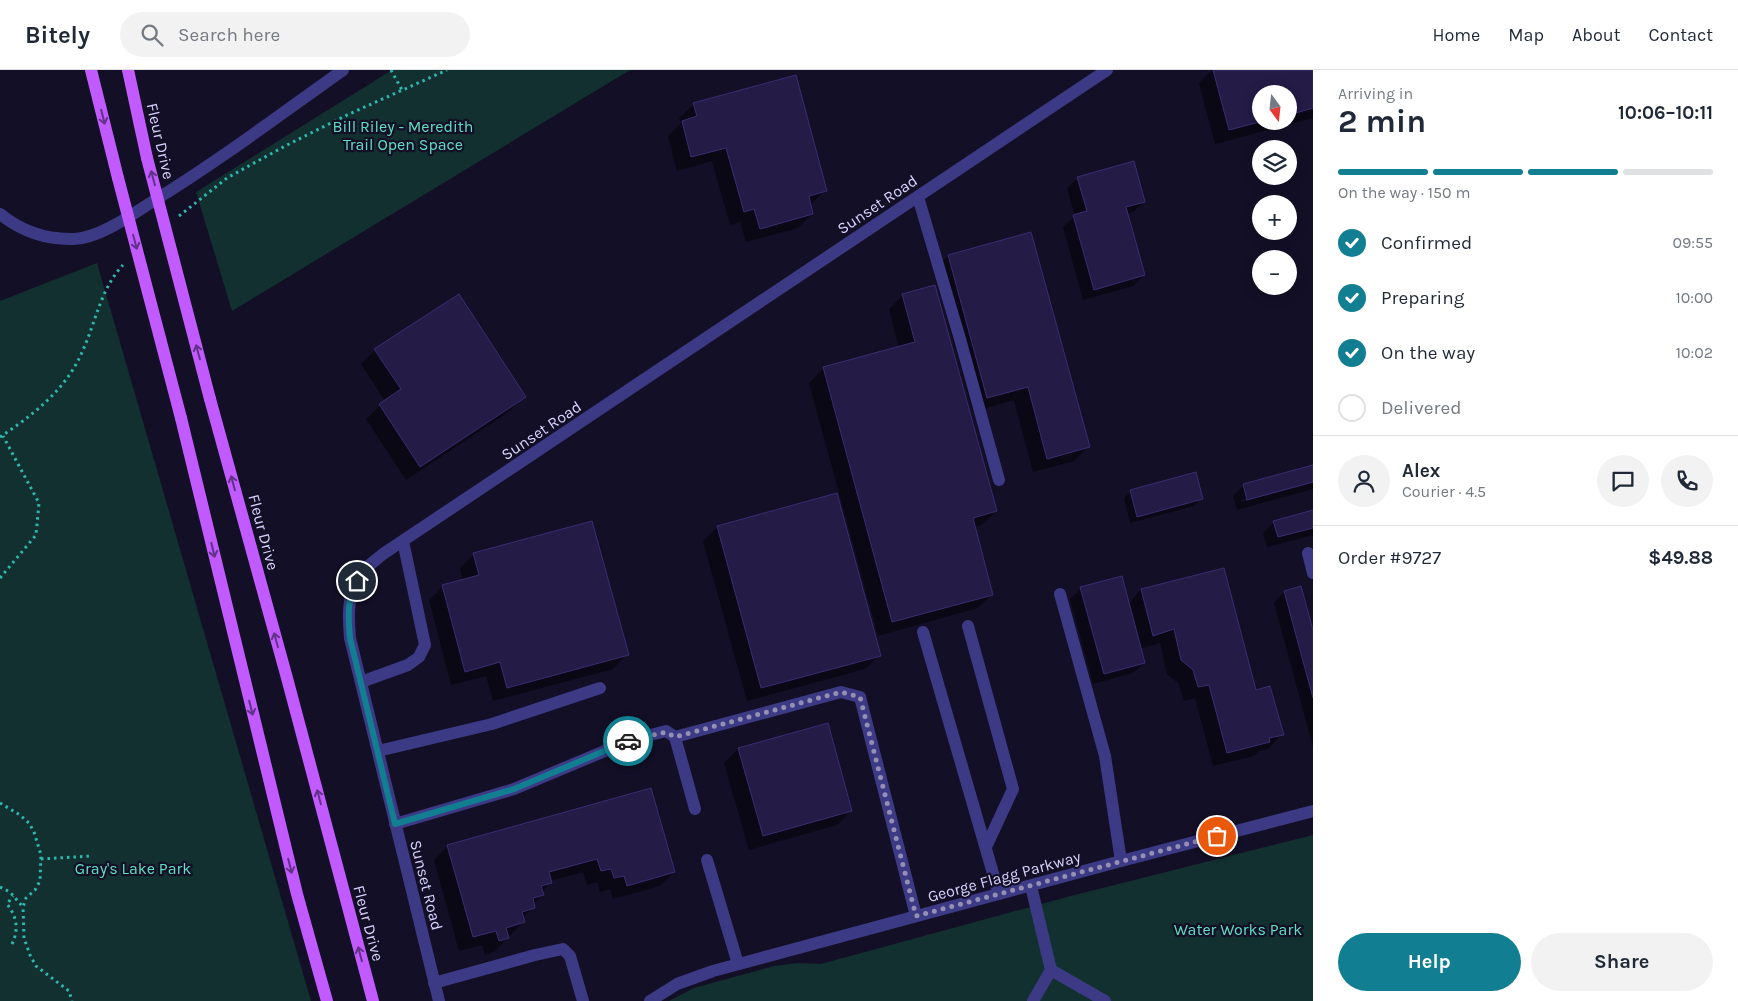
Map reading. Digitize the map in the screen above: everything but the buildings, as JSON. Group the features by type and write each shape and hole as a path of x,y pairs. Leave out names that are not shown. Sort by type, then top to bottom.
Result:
{"main road":[{"path":"91,70 181,418 290,866 327,1001"},
{"name":"Fleur Drive","path":"128,70 147,158 210,400 287,678 373,1001"}],"street":[{"path":"0,214 9,222 34,234 53,238 75,239 97,233 119,223 186,181 343,70"},
{"name":"Sunset Road","path":"439,1001 350,638 348,612 352,590 362,572 383,554 1107,70"},
{"path":"918,197 999,480"},
{"path":"361,682 408,665 419,657 426,645 403,541"},
{"path":"1308,553 1313,573"},
{"path":"1060,594 1105,756 1121,861"},
{"path":"968,626 1013,789 986,847"},
{"path":"923,632 999,894"},
{"path":"378,751 492,724 600,688"},
{"path":"395,824 514,789 631,740 666,732 675,737 841,692 860,697 916,916"},
{"path":"675,737 695,809"},
{"name":"George Flagg Parkway","path":"650,1001 677,984 713,971 1313,811"},
{"path":"707,860 738,964"},
{"path":"1031,886 1051,970 1033,1001"},
{"path":"434,983 563,949 570,956 583,1001"},
{"path":"1051,970 1105,1001"}],"path":[{"path":"391,70 402,90"},
{"path":"227,178 347,115 447,70"},
{"path":"0,578 36,535 39,503 1,436 35,412 61,387 83,352 106,288 118,270"},
{"path":"0,803 29,823 34,832 41,859 40,881 35,890 26,898 22,908 24,938 30,955 36,966 69,991 72,1001"},
{"path":"41,859 91,856"},
{"path":"0,888 10,892 22,908"},
{"path":"12,944 16,936 16,920 14,913 7,904 13,896"}],"green space":[{"name":"Bill Riley - Meredith Trail Open Space","path":"392,70 630,70 232,311 196,192"},
{"name":"Gray's Lake Park","path":"97,263 311,1001 0,1001 0,301"},
{"name":"Water Works Park","path":"1313,835 1313,1001 669,1001 694,988 774,966 797,963 821,964 1067,897"}],"way so far":[{"path":"628,741 666,732 675,737 841,692 860,697 916,916 1217,836"}],"route":[{"path":"357,581 352,590 348,612 350,638 395,824 514,789 628,741"}]}
